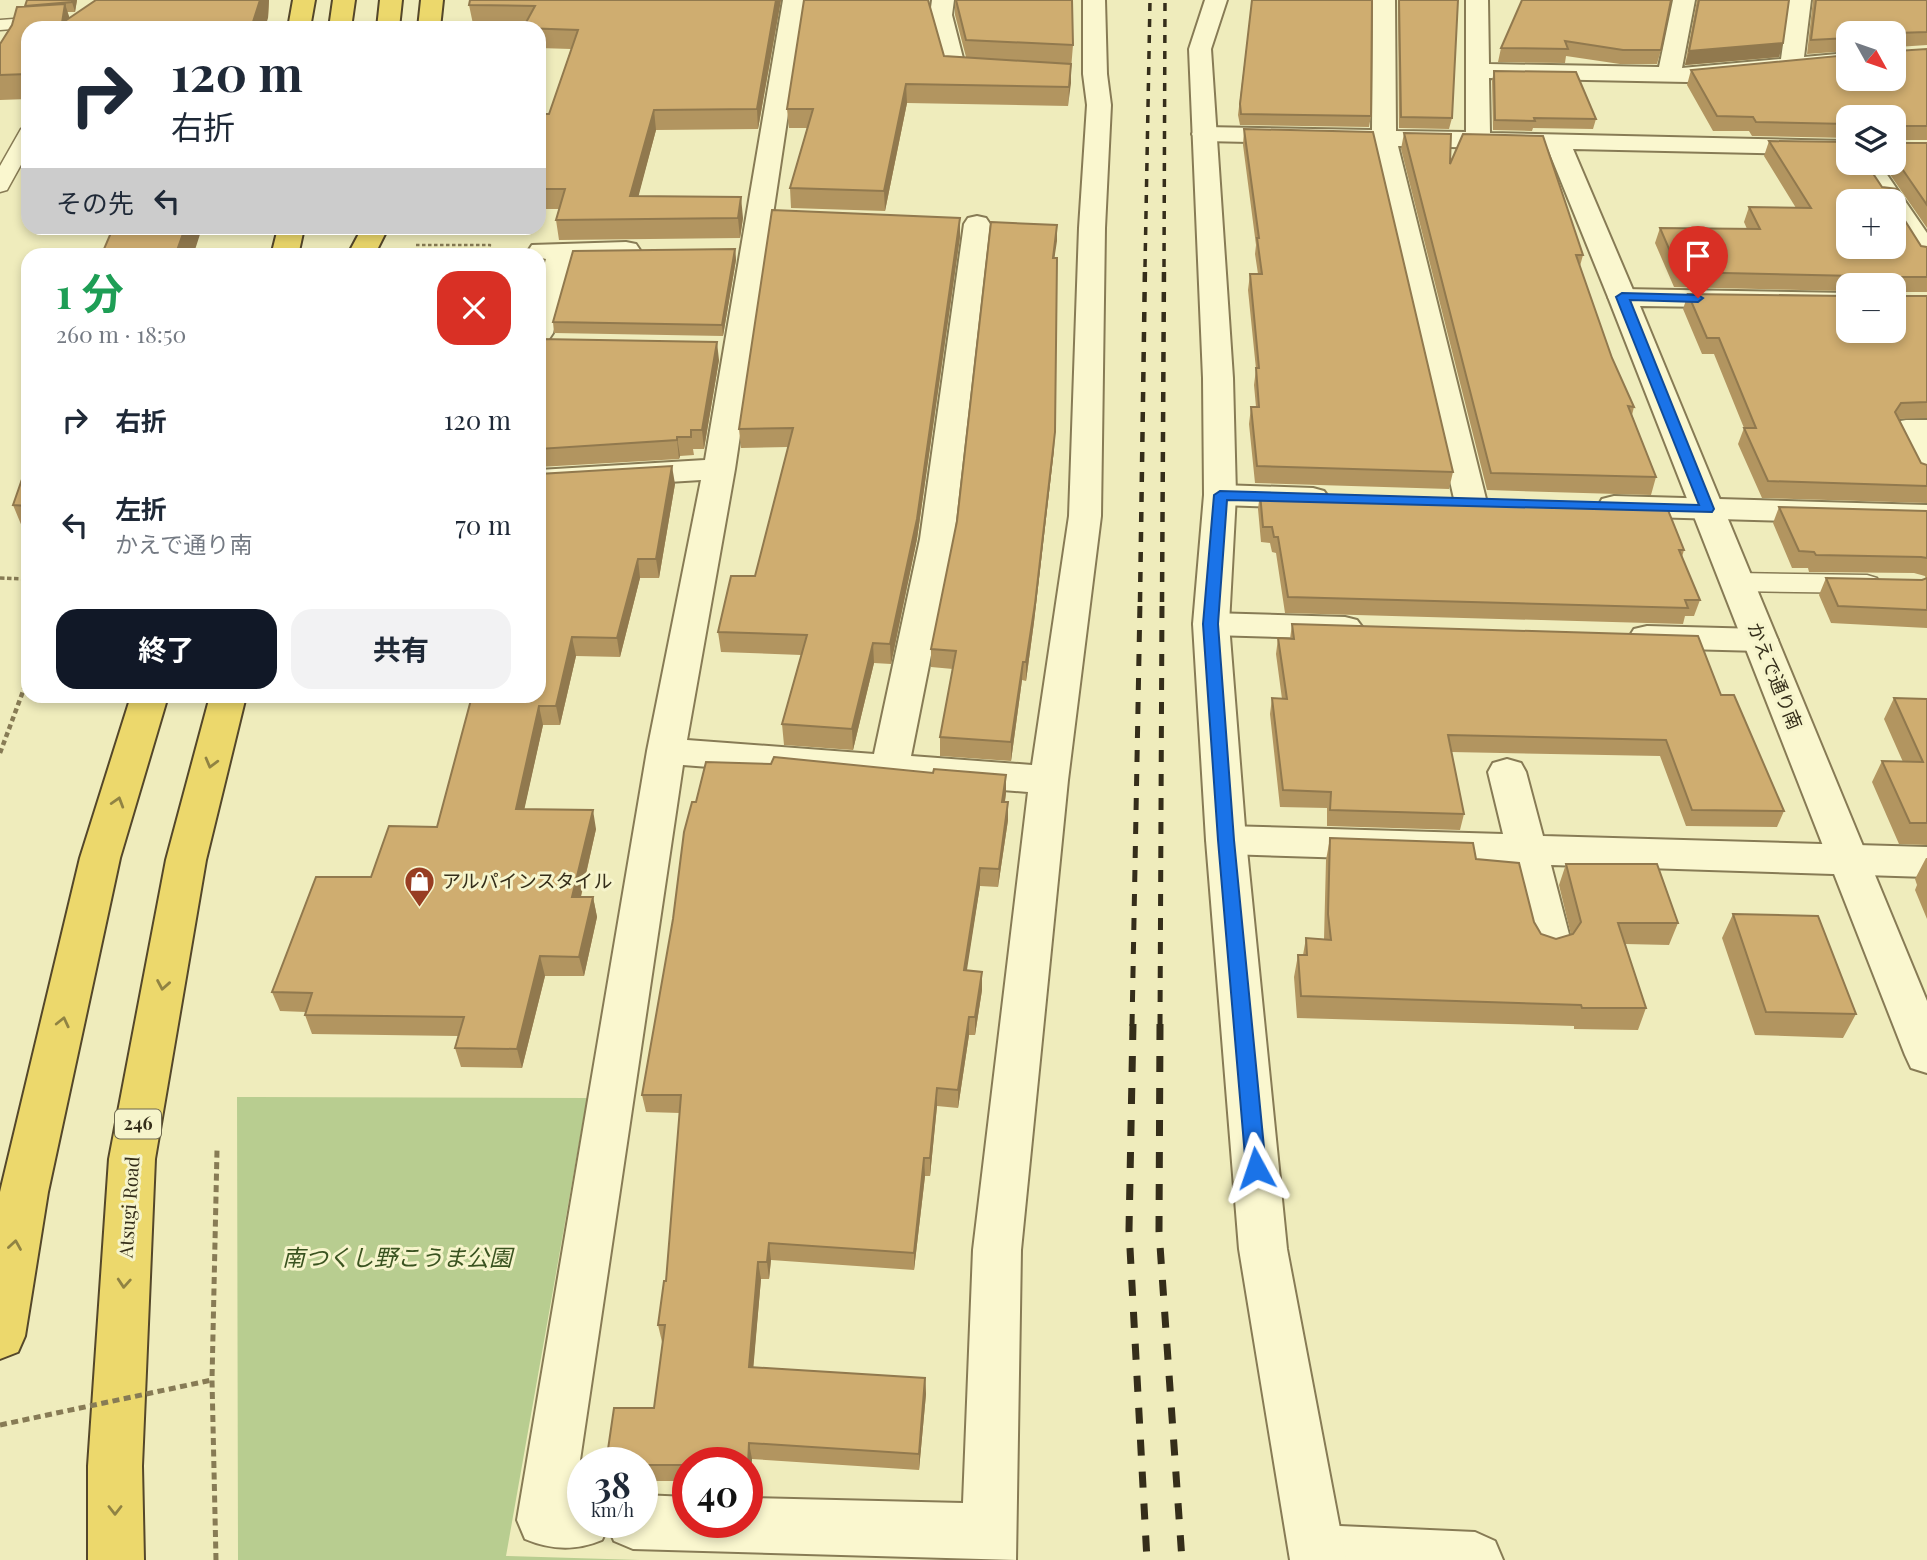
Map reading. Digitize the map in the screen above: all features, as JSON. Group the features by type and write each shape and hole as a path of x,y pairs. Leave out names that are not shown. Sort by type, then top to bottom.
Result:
{"highway":[{"path":"300,21 304,0"},
{"path":"430,21 432,0"},
{"path":"0,1336 24,1192 100,858 148,703"},
{"name":"Atsugi Road","path":"116,1560 115,1466 132,1159 186,860 226,703"}],"street":[{"path":"567,1521 544,1520 666,751 719,469 725,348 757,233 794,0"},
{"path":"943,0 941,15 954,68 1018,71"},
{"path":"658,1524 988,1545 997,1250 1049,780 1085,516 1079,228 1099,105 1083,73 1094,0"},
{"path":"1216,0 1200,49 1218,378 1220,495 1211,624 1226,840 1264,1249 1318,1556 1475,1560"},
{"path":"1384,0 1384,138 1471,503"},
{"path":"1477,0 1478,139"},
{"path":"1669,75 1684,0"},
{"path":"1792,65 1800,0"},
{"path":"1477,71 1669,75 1836,61"},
{"path":"1204,134 1836,148"},
{"name":"かえで通り南","path":"1558,141 1927,1055"},
{"path":"1906,222 1927,254"},
{"path":"890,768 937,540 976,224"},
{"path":"546,289 552,251 658,250"},
{"path":"1622,297 1836,301"},
{"path":"1927,429 1906,429 1927,471"},
{"path":"546,480 719,469"},
{"path":"1220,495 1346,499"},
{"path":"1582,506 1927,515"},
{"path":"1211,624 1376,629"},
{"path":"1609,636 1760,640"},
{"path":"666,751 1049,780"},
{"path":"1507,772 1550,942"},
{"path":"1226,840 1927,862"}],"lane":[{"path":"47,21 71,19"},
{"path":"0,25 21,23"},
{"path":"0,186 21,146"},
{"path":"1737,582 1887,585"}],"path":[{"path":"416,245 490,245 489,248"},
{"path":"546,251 552,251"},
{"path":"0,578 21,579"},
{"path":"0,753 21,697"},
{"path":"216,1560 212,1380 215,1349 217,1150"},
{"path":"0,1424 212,1380"}],"green space":[{"name":"南つくし野こうま公園","path":"237,1097 587,1098 506,1556 640,1560 238,1560"}],"building":[{"path":"27,0 72,0 72,2 25,6"},
{"path":"96,0 260,0 253,21 65,21"},
{"path":"470,0 776,0 757,109 654,110 630,196 741,197 738,218 556,220 565,189 546,189 546,114 549,114 578,30 546,29 546,21 527,21 535,6 469,5"},
{"path":"804,0 928,0 944,56 1071,64 1069,87 906,84 884,191 790,188 813,109 787,109"},
{"path":"956,0 1072,0 1073,45 966,40"},
{"path":"1252,0 1372,0 1371,116 1241,114"},
{"path":"1399,0 1458,0 1452,118 1401,117"},
{"path":"1522,0 1671,0 1661,50 1623,50 1565,41 1568,49 1501,48"},
{"path":"1699,0 1789,0 1783,43 1689,51"},
{"path":"1816,0 1927,0 1927,32 1906,33 1906,21 1836,21 1836,39 1811,40"},
{"path":"65,4 62,21 21,21 21,74 0,75 0,44 12,25 17,7"},
{"path":"1927,49 1927,126 1906,126 1906,105 1836,105 1836,124 1756,122 1753,117 1717,116 1691,70 1836,56 1836,91 1906,91 1906,50"},
{"path":"1494,71 1576,72 1596,119 1495,120"},
{"path":"1244,129 1373,132 1453,472 1257,466 1251,407 1259,407 1256,368 1259,368 1250,274 1262,274"},
{"path":"1404,133 1451,134 1450,164 1463,134 1543,136 1583,255 1576,255 1612,358 1634,407 1628,406 1656,477 1491,473"},
{"path":"1769,141 1836,142 1836,175 1874,175 1882,187 1897,189 1836,189 1836,259 1906,259 1906,222 1921,246 1927,247 1927,277 1906,277 1906,273 1836,273 1836,276 1679,272 1660,228 1760,229 1749,207 1811,208"},
{"path":"1906,143 1927,143 1927,205 1906,174"},
{"path":"772,210 960,218 917,519 890,644 873,643 852,729 782,724 807,635 718,632 731,576 755,576 793,428 739,429"},
{"path":"991,222 1057,225 1053,258 1057,258 1055,432 1035,604 1011,742 940,737 956,651 931,649 957,521"},
{"path":"110,235 182,235 178,248 104,248"},
{"path":"735,249 722,325 553,322 573,251"},
{"path":"1688,294 1836,296 1836,343 1906,343 1906,296 1927,296 1927,402 1901,403 1895,412 1921,463 1927,465 1927,486 1768,481 1744,428 1756,428 1719,338 1707,338"},
{"path":"546,339 717,342 702,430 691,430 691,437 677,437 677,440 546,449"},
{"path":"672,466 656,559 638,559 617,638 572,637 556,706 539,706 516,809 593,810 572,897 593,897 579,957 540,956 517,1049 455,1048 464,1017 305,1015 312,993 272,992 316,877 371,877 389,826 437,827 470,703 546,703 546,474"},
{"path":"21,482 21,506 13,505"},
{"path":"1260,493 1666,505 1684,550 1679,550 1700,600 1685,600 1688,608 1288,597 1278,537 1274,537 1272,527 1263,527"},
{"path":"1779,507 1927,511 1927,558 1816,555 1814,552 1799,551"},
{"path":"1826,578 1927,578 1927,610 1838,606"},
{"path":"1292,624 1698,636 1721,695 1734,695 1784,811 1692,810 1666,740 1448,735 1464,814 1330,810 1331,792 1283,790 1272,698 1287,699 1278,638 1294,639"},
{"path":"1894,698 1927,699 1927,823 1910,823 1882,761 1923,762"},
{"path":"774,757 933,773 934,769 1006,775 1002,802 1008,802 999,869 980,868 964,970 982,972 975,1017 969,1017 958,1090 937,1088 930,1158 924,1158 914,1253 769,1243 767,1262 758,1262 749,1367 925,1378 919,1454 749,1443 749,1447 672,1447 672,1465 658,1465 658,1447 608,1447 614,1408 654,1408 665,1325 658,1325 666,1281 681,1095 642,1095 673,919 684,832 692,802 696,802 706,762 771,764"},
{"path":"1330,838 1473,843 1476,859 1519,863 1534,922 1541,934 1556,939 1573,934 1581,922 1566,864 1657,864 1678,923 1618,923 1646,1008 1582,1008 1581,1005 1301,996 1298,955 1307,955 1306,938 1331,940 1328,914"},
{"path":"1733,914 1818,916 1856,1014 1766,1012"}],"railway":[{"path":"1145,267 1150,0"},
{"path":"1164,267 1165,0"},
{"path":"1140,602 1145,265"},
{"path":"1162,602 1164,265"},
{"path":"1132,1026 1140,601"},
{"path":"1160,1026 1162,601"},
{"path":"1133,1024 1129,1230 1147,1560"},
{"path":"1160,1024 1159,1231 1182,1560"}],"place":[{"name":"アルパインスタイル","path":"419,908"}],"route":[{"path":"1256,1168 1226,840 1211,624 1220,495 1707,509 1622,297 1698,298"}]}
